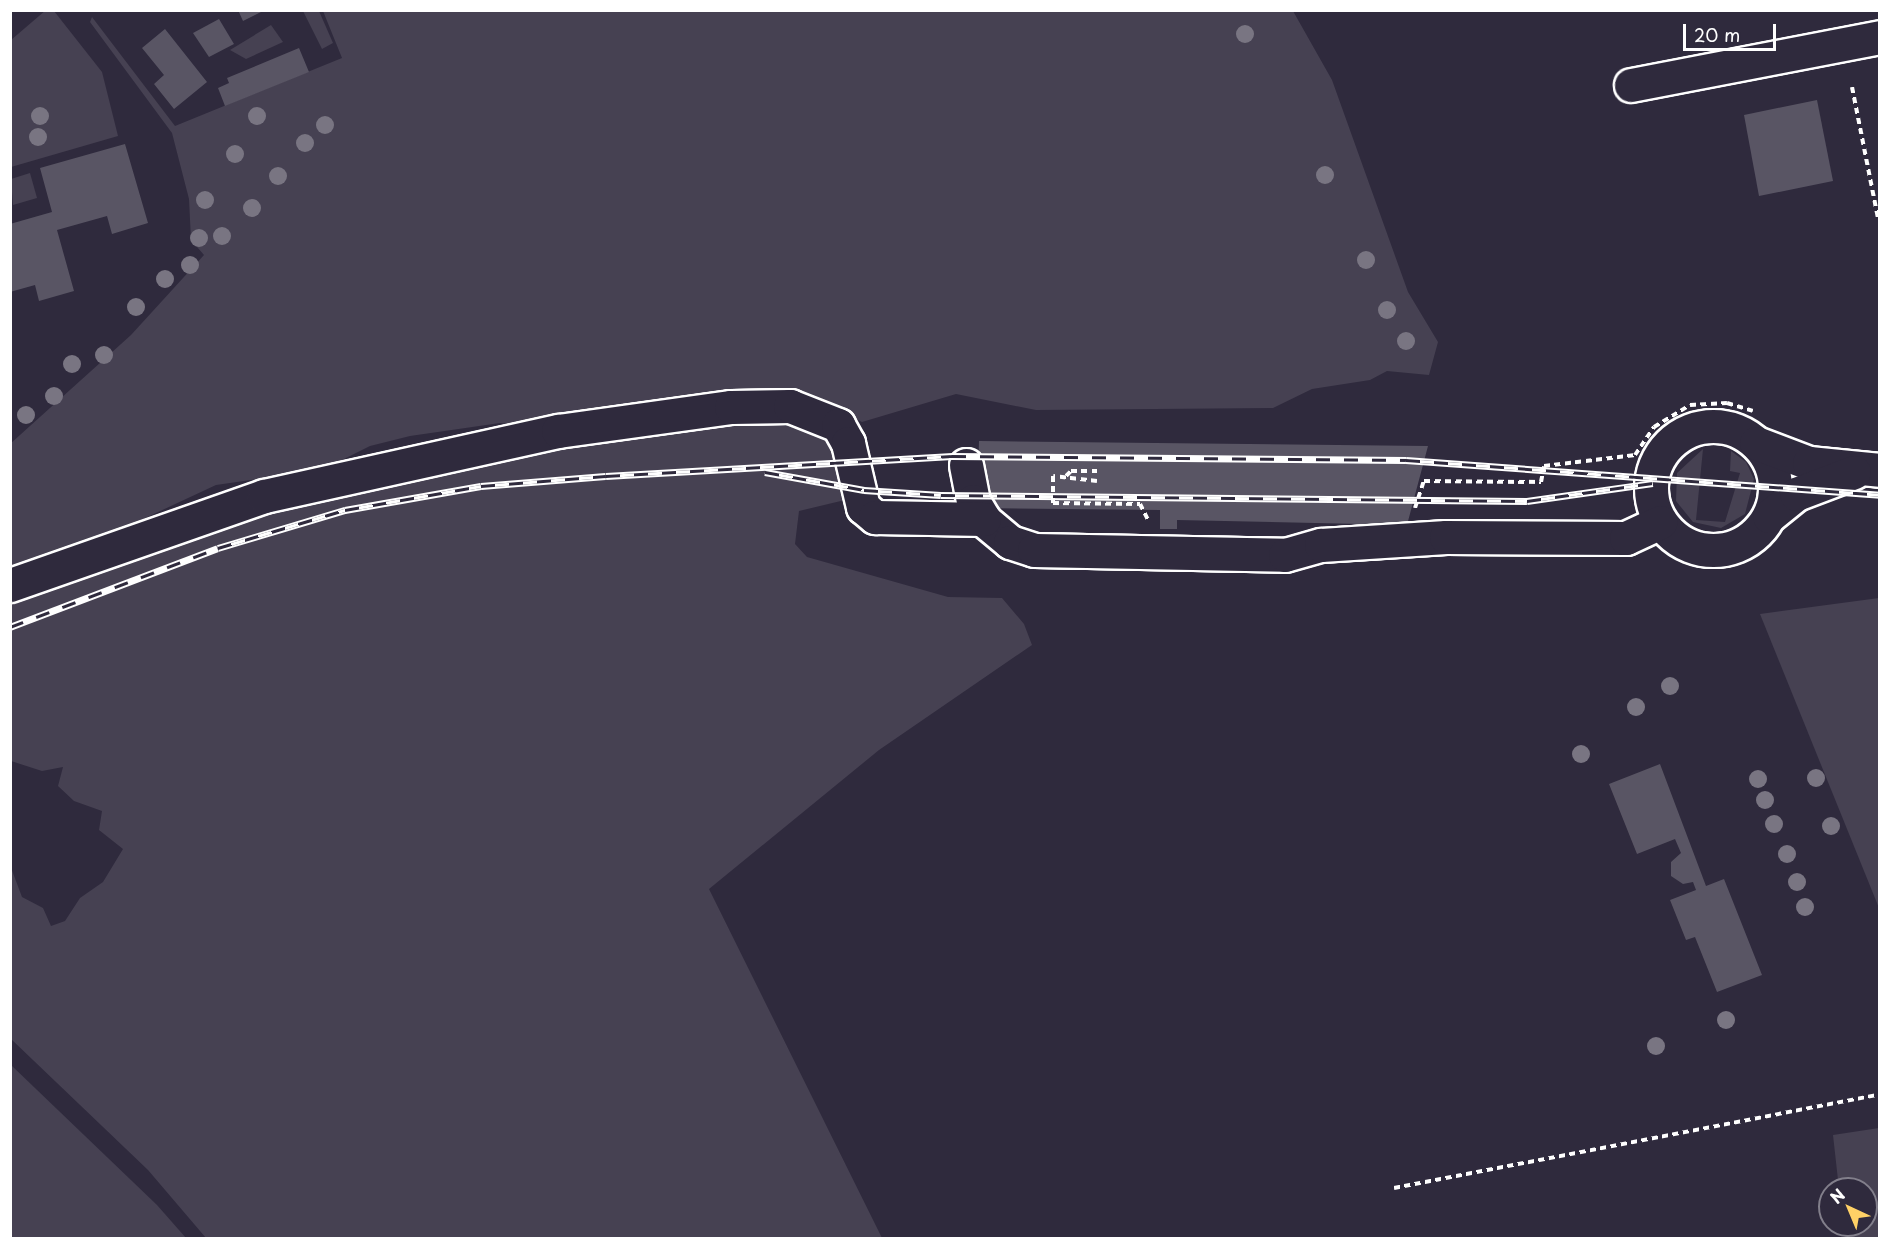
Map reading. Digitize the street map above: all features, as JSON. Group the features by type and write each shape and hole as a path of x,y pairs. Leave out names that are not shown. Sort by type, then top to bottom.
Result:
{"street":[{"path":"1631,85 1880,37"},
{"path":"10,585 276,493 558,431 731,407 790,406 838,425 849,443 863,507 875,517 984,519"},
{"path":"1705,427 1733,430 1756,443 1809,463 1871,470 1796,494 1769,516 1747,540 1716,550 1684,543 1661,522 1652,482 1669,445 1705,427"},
{"path":"1756,443 1775,483 1769,516"},
{"path":"966,465 972,501 984,519 1010,542 1034,550 1271,555 1321,546 1446,537 1626,538 1661,522"}],"path":[{"path":"1852,87 1878,218"},
{"path":"1412,520 1424,481 1542,482 1544,466 1635,454"},
{"path":"1066,476 1071,471 1097,471"},
{"path":"1097,482 1053,476 1053,503 1140,504 1152,527"},
{"path":"1394,1188 1880,1094"}],"shaded area":[{"path":"46,10 54,11 102,72 118,136 11,167 11,40"},
{"path":"303,11 319,11 333,43 322,49"},
{"path":"323,11 1293,11 1332,80 1408,292 1438,342 1429,375 1387,371 1370,380 1312,389 1273,408 1036,410 956,394 862,422 799,391 752,389 606,412 601,408 531,426 500,423 410,436 370,446 322,470 216,485 98,540 11,567 10,444 131,335 204,255 191,240 189,199 172,133 90,22 92,17 175,126 342,58"},
{"path":"271,25 283,42 246,59 230,50"},
{"path":"30,173 37,198 13,205 11,179"},
{"path":"793,418 832,441 845,500 799,511 795,544 807,557 948,597 1002,598 1024,624 1032,645 879,750 709,889 882,1238 206,1238 148,1170 11,1039 10,865 22,897 43,908 51,926 65,921 80,898 103,882 123,849 99,830 102,811 74,801 58,786 63,767 42,771 11,761 11,600 239,516 611,434"},
{"path":"1703,449 1696,520 1725,522 1740,473 1730,471 1731,451 1746,462 1754,479 1745,514 1721,528 1693,522 1676,501 1677,473"},
{"path":"1880,598 1879,908 1760,614"},
{"path":"11,1065 157,1205 186,1238 11,1238"},
{"path":"1879,1128 1879,1238 1845,1238 1878,1237 1878,1177 1838,1177 1833,1135"}],"building":[{"path":"238,10 265,10 243,21"},
{"path":"219,19 234,44 209,57 193,33"},
{"path":"165,29 207,82 174,109 154,84 164,75 142,48"},
{"path":"299,48 309,72 225,106 218,88 229,83 227,78"},
{"path":"1817,100 1833,181 1759,196 1744,115"},
{"path":"125,144 148,223 112,234 107,216 57,230 74,291 39,301 35,285 10,292 10,224 52,212 40,168"},
{"path":"979,441 1428,446 1407,525 1177,520 1177,529 1160,529 1160,510 977,508"},
{"path":"1660,764 1706,886 1724,879 1762,975 1717,992 1695,937 1686,940 1670,900 1696,890 1693,882 1683,884 1671,876 1671,862 1681,853 1675,839 1637,854 1609,784"}],"railway":[{"path":"10,627 218,548 345,510 481,486 606,476 952,456 1406,460 1880,495"},
{"path":"765,472 864,490 941,495 1527,501 1653,483"}]}
